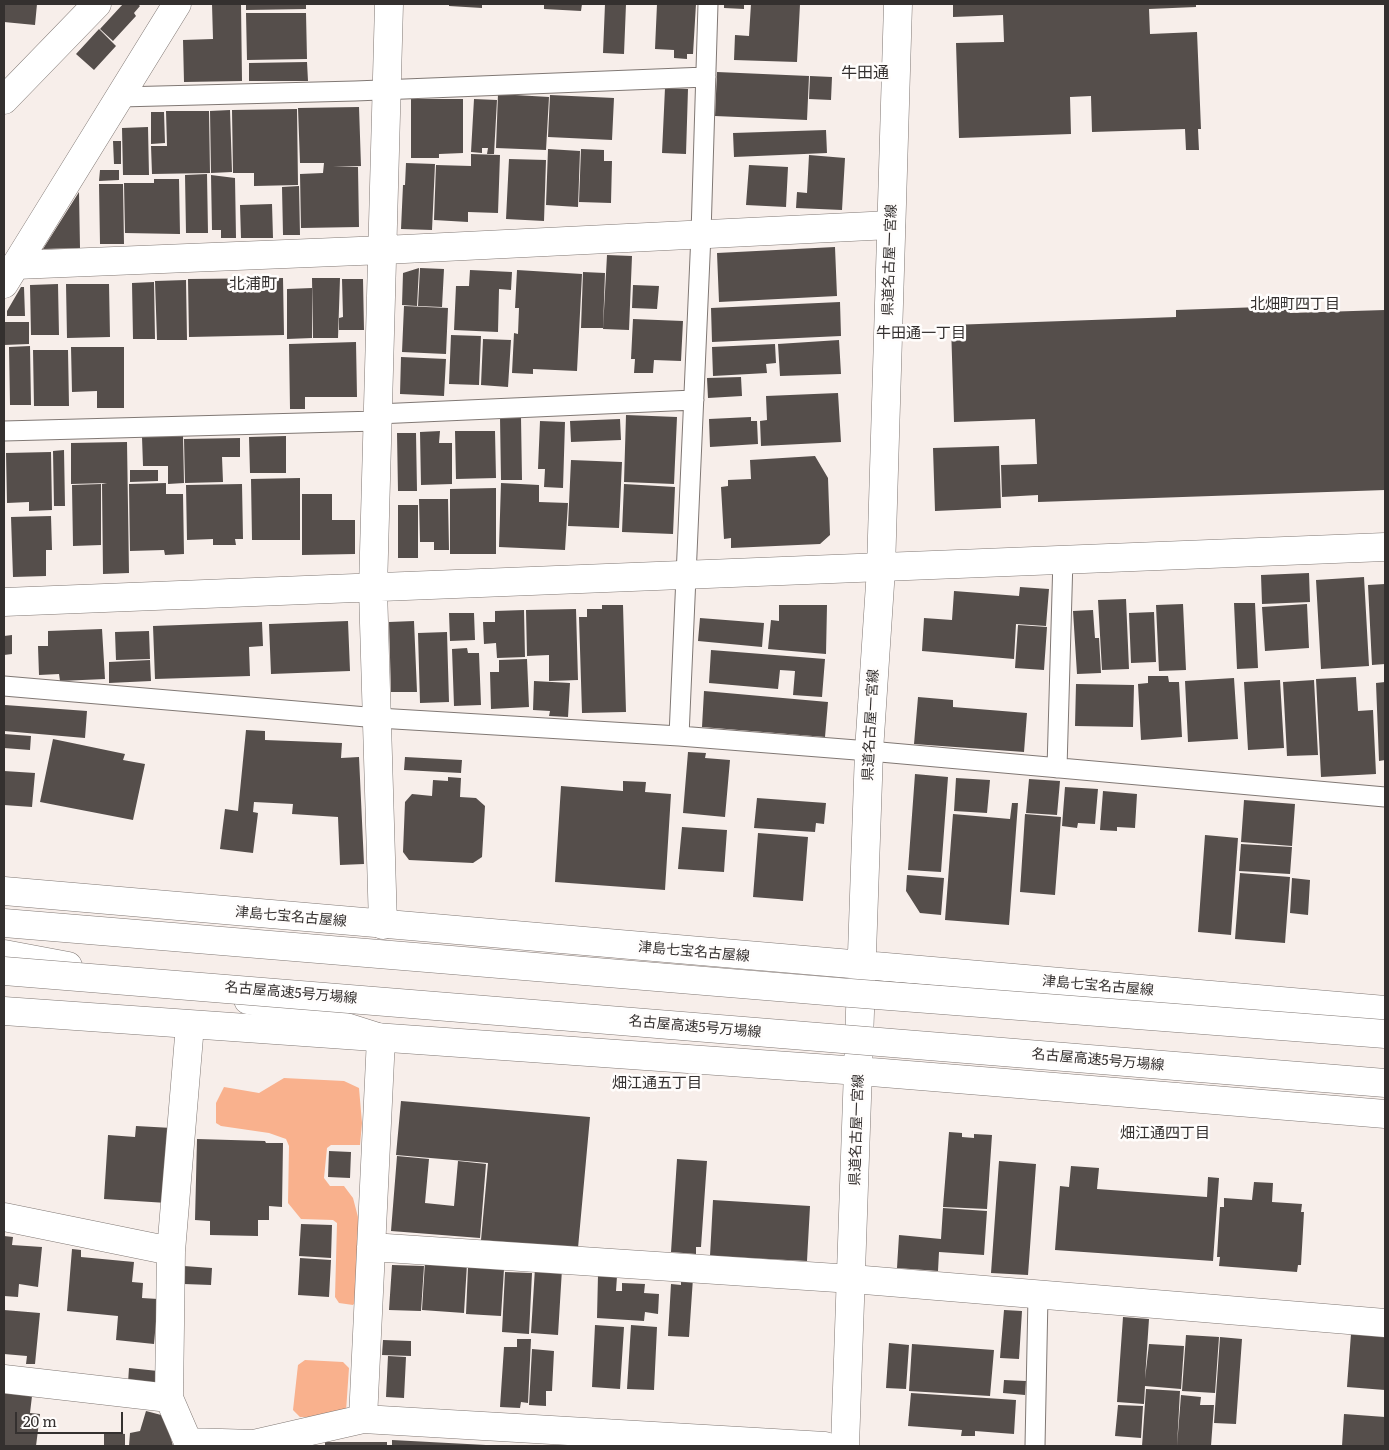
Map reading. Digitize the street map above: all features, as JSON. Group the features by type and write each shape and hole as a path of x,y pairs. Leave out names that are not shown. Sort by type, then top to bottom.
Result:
{"main road":[{"path":"4,100 97,4"},
{"path":"10,274 177,4"},
{"path":"383,925 373,589 377,418 384,250 389,4"},
{"name":"県道名古屋一宮線","path":"845,1446 869,751 881,569 898,4"},
{"path":"10,274 384,250 891,225"},
{"path":"4,602 881,569 1063,558 1385,547"},
{"name":"津島七宝名古屋線","path":"4,892 1385,1010"},
{"path":"4,923 831,992 1385,1034"},
{"path":"4,954 280,1006 381,1038"},
{"name":"名古屋高速5号万場線","path":"4,971 1385,1083"},
{"path":"4,1011 859,1071 1385,1114"},
{"path":"190,1025 171,1251 169,1398 188,1442 254,1445 363,1419 824,1446"},
{"path":"363,1419 381,1038"},
{"path":"4,1217 171,1251"},
{"path":"371,1247 852,1279 1038,1296 1385,1323"},
{"path":"4,1379 169,1398"}],"lane":[{"path":"679,736 701,234 708,4"},
{"path":"120,97 388,90 706,77"},
{"path":"4,431 377,418 694,400"},
{"path":"1058,768 1063,558"},
{"path":"4,686 378,718 679,736 869,751 1385,797"},
{"path":"1036,1446 1038,1296"}],"shaded area":[{"path":"284,1078 344,1081 359,1088 362,1123 360,1145 331,1145 327,1148 324,1178 330,1186 344,1186 353,1198 358,1217 361,1258 360,1296 353,1305 339,1303 335,1297 337,1223 333,1220 301,1219 288,1203 289,1146 286,1139 269,1133 221,1126 216,1123 216,1103 224,1087 259,1093"},
{"path":"305,1360 343,1362 349,1368 346,1411 340,1417 300,1417 293,1410 298,1365"}],"building":[{"path":"4,4 37,4 35,25 4,22"},
{"path":"123,4 138,4 140,6 134,13 136,16 113,41 100,29"},
{"path":"212,4 241,4 242,81 184,82 183,40 213,39"},
{"path":"246,4 306,4 306,9 246,10"},
{"path":"449,4 482,4 482,8 449,6"},
{"path":"544,4 582,4 581,11 544,9"},
{"path":"605,4 626,4 624,54 603,53"},
{"path":"657,4 696,4 693,54 687,54 687,59 674,58 674,50 655,49"},
{"path":"724,4 744,4 744,9 724,8"},
{"path":"751,4 800,4 797,62 734,60 735,35 749,36"},
{"path":"953,4 1196,4 1196,7 1149,9 1150,34 1197,32 1201,129 1198,129 1199,150 1186,150 1185,129 1092,132 1091,96 1070,97 1071,134 959,138 956,43 1004,42 1003,15 953,17"},
{"path":"246,13 306,13 307,59 247,60"},
{"path":"99,29 116,46 94,70 76,54"},
{"path":"307,62 308,81 249,81 249,63"},
{"path":"717,72 809,76 807,120 715,116"},
{"path":"810,76 832,77 831,100 809,99"},
{"path":"665,88 688,89 686,154 662,153"},
{"path":"498,94 549,97 546,150 496,148"},
{"path":"550,95 614,98 612,140 548,137"},
{"path":"411,99 463,99 463,153 439,154 439,158 411,158"},
{"path":"474,99 497,100 494,154 487,154 488,148 482,148 482,153 471,152"},
{"path":"359,107 361,166 333,167 358,167 359,227 301,228 300,174 323,173 324,163 300,163 298,108"},
{"path":"297,109 298,185 254,186 254,173 233,173 232,110"},
{"path":"230,110 232,172 211,173 210,111"},
{"path":"166,111 209,111 210,173 152,174 151,146 167,146"},
{"path":"151,112 164,112 165,143 151,144"},
{"path":"148,127 149,175 123,175 122,128"},
{"path":"826,130 827,153 734,157 733,133"},
{"path":"113,141 121,141 121,164 114,164"},
{"path":"548,149 580,151 578,207 546,205"},
{"path":"581,149 604,150 604,161 612,161 611,203 579,202"},
{"path":"471,154 500,155 498,213 468,212 468,222 434,220 436,165 471,166"},
{"path":"809,155 845,158 842,210 796,208 797,192 807,193"},
{"path":"509,159 546,160 544,221 506,219"},
{"path":"406,163 435,164 432,230 401,229"},
{"path":"749,165 788,167 786,207 746,205"},
{"path":"100,170 119,170 119,180 99,181"},
{"path":"207,174 208,233 186,233 185,175"},
{"path":"211,175 235,178 236,238 221,238 221,230 212,230"},
{"path":"154,179 179,179 180,234 125,233 124,183 154,183"},
{"path":"99,184 123,184 124,244 100,244"},
{"path":"299,186 300,235 283,235 282,187"},
{"path":"79,192 80,248 43,249"},
{"path":"272,204 273,238 241,238 240,205"},
{"path":"835,247 837,296 719,302 717,253"},
{"path":"607,255 632,256 629,330 603,329"},
{"path":"419,268 417,306 402,305 403,273"},
{"path":"420,268 444,269 442,307 418,306"},
{"path":"470,270 512,272 511,290 499,289 498,332 454,330 456,286 469,286"},
{"path":"517,270 582,274 577,371 533,369 533,374 512,373 514,333 518,334 519,308 515,308"},
{"path":"583,272 605,273 603,328 581,328"},
{"path":"283,278 284,335 189,337 188,279"},
{"path":"312,278 340,278 338,338 313,338"},
{"path":"342,279 363,279 364,330 339,330 339,318 343,317"},
{"path":"186,280 187,340 157,340 155,281"},
{"path":"154,282 155,339 133,339 132,283"},
{"path":"58,284 59,335 31,335 30,285"},
{"path":"66,284 109,284 110,337 67,338"},
{"path":"633,285 659,286 657,309 632,308"},
{"path":"21,287 24,287 25,316 7,316 7,311"},
{"path":"312,288 312,338 287,339 287,289"},
{"path":"840,302 841,336 712,342 711,308"},
{"path":"404,306 448,308 446,354 402,352"},
{"path":"1289,306 1290,313 1385,310 1385,490 1038,502 1038,495 1002,497 1001,465 1037,464 1035,419 954,422 951,325 1176,317 1176,310"},
{"path":"633,319 683,321 681,361 654,360 653,373 634,373 635,359 631,359"},
{"path":"4,322 29,322 29,344 4,345"},
{"path":"451,335 481,336 479,385 449,384"},
{"path":"483,339 511,340 508,387 481,385"},
{"path":"839,340 841,374 780,376 778,344"},
{"path":"356,342 357,397 305,397 305,409 290,409 289,344"},
{"path":"775,344 776,363 766,364 767,373 713,376 712,347"},
{"path":"30,346 31,405 10,405 9,347"},
{"path":"71,347 124,347 124,408 97,408 97,391 72,392"},
{"path":"33,350 68,350 69,406 34,406"},
{"path":"401,357 446,359 444,396 400,394"},
{"path":"741,377 742,396 708,398 707,378"},
{"path":"838,393 841,442 761,446 760,421 767,420 766,396"},
{"path":"626,415 677,417 674,484 624,482"},
{"path":"500,417 521,417 522,480 501,480"},
{"path":"751,417 751,421 757,421 758,444 710,447 709,419"},
{"path":"620,419 621,440 571,442 570,421"},
{"path":"540,421 565,422 563,488 544,487 545,469 538,469"},
{"path":"440,431 439,443 452,443 452,484 421,485 420,432"},
{"path":"455,431 495,431 496,478 456,479"},
{"path":"397,433 416,433 417,491 398,491"},
{"path":"183,436 184,483 168,484 168,466 143,466 142,437"},
{"path":"286,436 286,473 250,473 249,437"},
{"path":"240,438 240,457 222,457 223,482 185,483 184,439"},
{"path":"127,442 129,573 103,574 102,484 107,483 71,484 71,443"},
{"path":"999,446 1001,508 935,511 933,448"},
{"path":"64,450 65,506 54,506 53,451"},
{"path":"51,452 52,510 29,511 29,502 7,503 6,453"},
{"path":"815,456 828,478 830,535 820,544 731,548 731,538 724,539 721,487 728,486 728,480 751,479 750,460"},
{"path":"571,460 622,462 619,528 568,526"},
{"path":"130,470 158,470 158,481 130,482"},
{"path":"300,478 300,540 252,540 251,479"},
{"path":"166,483 166,494 183,494 184,554 165,555 164,550 130,551 129,484"},
{"path":"501,483 539,485 539,502 568,503 565,550 499,547"},
{"path":"101,484 101,545 73,546 72,485"},
{"path":"242,484 243,539 235,539 236,545 213,545 213,539 187,540 186,485"},
{"path":"624,484 675,487 673,534 622,532"},
{"path":"496,488 496,554 450,554 450,489"},
{"path":"302,494 332,494 332,520 355,520 355,554 302,555"},
{"path":"419,499 448,499 449,550 434,550 434,542 420,542"},
{"path":"398,505 418,505 418,558 398,558"},
{"path":"51,516 52,550 46,550 46,576 13,577 11,517"},
{"path":"1309,573 1310,602 1262,604 1261,575"},
{"path":"1364,577 1369,666 1321,669 1316,580"},
{"path":"1385,584 1385,664 1372,665 1368,585"},
{"path":"1020,587 1049,589 1046,626 1016,624 1014,659 922,651 924,618 952,620 954,591 1019,596"},
{"path":"1126,599 1129,669 1102,670 1098,600"},
{"path":"1234,603 1255,603 1258,668 1237,669"},
{"path":"1183,604 1186,670 1159,671 1156,605"},
{"path":"1307,604 1309,648 1265,651 1262,607"},
{"path":"602,605 623,605 626,712 582,713 579,617 587,617 587,609 602,609"},
{"path":"779,605 827,605 826,654 768,649 771,620 779,621"},
{"path":"576,609 578,680 549,681 549,655 527,656 526,610"},
{"path":"524,610 525,657 497,658 496,643 484,644 483,622 495,622 495,611"},
{"path":"1093,610 1095,638 1099,638 1101,673 1077,674 1073,611"},
{"path":"1154,612 1156,662 1131,663 1129,613"},
{"path":"449,613 474,613 475,640 450,641"},
{"path":"700,618 764,623 762,647 698,641"},
{"path":"348,621 350,671 271,674 269,624"},
{"path":"414,621 417,692 391,692 389,622"},
{"path":"262,622 263,646 249,647 250,676 155,679 153,626"},
{"path":"1018,625 1047,627 1044,670 1015,668"},
{"path":"102,629 105,679 60,681 59,674 39,675 38,646 48,646 48,631"},
{"path":"149,631 150,659 116,660 115,632"},
{"path":"447,632 449,702 420,703 418,633"},
{"path":"12,635 12,654 4,655 4,636"},
{"path":"467,648 468,653 479,653 481,705 454,706 452,649"},
{"path":"711,650 825,659 822,697 793,695 795,671 780,670 778,689 709,683"},
{"path":"527,659 529,707 491,709 490,672 499,672 499,660"},
{"path":"150,660 151,681 109,683 109,662"},
{"path":"1148,676 1168,676 1169,682 1179,682 1182,737 1141,740 1138,684 1148,683"},
{"path":"1356,677 1358,711 1373,710 1376,774 1321,777 1316,679"},
{"path":"1234,678 1238,739 1188,742 1185,681"},
{"path":"1280,680 1284,748 1248,750 1244,682"},
{"path":"1314,680 1318,755 1287,756 1283,682"},
{"path":"534,681 570,683 568,717 549,716 550,711 533,710"},
{"path":"1385,682 1385,760 1379,761 1376,683"},
{"path":"1076,684 1134,685 1133,727 1075,726"},
{"path":"704,691 828,702 825,737 702,727"},
{"path":"918,697 953,700 953,707 1027,713 1024,752 914,744"},
{"path":"5,705 87,711 85,738 4,731"},
{"path":"246,730 265,731 265,740 342,743 341,758 359,757 364,864 340,865 338,817 292,814 293,804 254,802 253,812 258,813 253,853 220,849 225,809 238,811"},
{"path":"4,734 31,736 30,750 4,748"},
{"path":"53,739 125,754 123,760 145,764 133,820 40,802"},
{"path":"688,752 706,753 705,758 730,760 725,817 683,813"},
{"path":"405,757 462,760 461,773 404,770"},
{"path":"4,771 35,773 32,807 4,805"},
{"path":"915,774 948,777 941,872 908,870"},
{"path":"448,777 461,778 460,797 476,798 485,806 482,857 473,863 409,860 403,852 405,802 412,794 432,796 433,780 448,781"},
{"path":"956,778 990,780 987,813 954,811"},
{"path":"1029,779 1060,781 1057,815 1026,813"},
{"path":"623,781 646,782 645,792 671,794 665,890 555,882 561,786 623,791"},
{"path":"1065,787 1098,789 1095,824 1078,823 1077,828 1062,826"},
{"path":"1103,791 1137,794 1135,828 1117,827 1117,831 1100,830"},
{"path":"757,798 826,803 824,824 816,823 815,832 754,828"},
{"path":"1244,800 1295,804 1292,846 1241,842"},
{"path":"1012,803 1018,803 1009,925 945,920 953,814 1010,819"},
{"path":"1025,814 1061,817 1055,895 1020,892"},
{"path":"682,827 727,830 724,872 678,869"},
{"path":"758,833 808,837 803,901 753,897"},
{"path":"1205,835 1238,838 1231,935 1198,932"},
{"path":"1241,844 1292,847 1290,874 1239,871"},
{"path":"1240,873 1290,877 1285,943 1235,939"},
{"path":"907,875 944,878 941,915 920,913 906,891"},
{"path":"1292,878 1310,880 1308,915 1290,913"},
{"path":"401,1101 590,1117 578,1248 481,1240 488,1163 396,1155"},
{"path":"136,1126 172,1128 167,1203 104,1199 108,1135 135,1137"},
{"path":"949,1132 962,1133 962,1137 974,1138 974,1134 992,1135 987,1209 943,1207"},
{"path":"197,1139 283,1143 282,1207 269,1206 269,1220 258,1220 258,1236 210,1235 210,1221 195,1220"},
{"path":"329,1151 351,1152 350,1178 328,1177"},
{"path":"397,1156 429,1159 425,1203 454,1206 458,1161 486,1164 480,1238 391,1231"},
{"path":"677,1159 707,1161 701,1247 696,1247 696,1254 671,1252"},
{"path":"999,1161 1036,1164 1028,1275 991,1273"},
{"path":"1071,1166 1099,1168 1097,1189 1207,1197 1208,1177 1219,1178 1213,1261 1055,1250 1060,1186 1069,1187"},
{"path":"1254,1182 1273,1183 1272,1202 1302,1204 1301,1212 1304,1212 1301,1265 1298,1265 1297,1272 1219,1266 1220,1257 1217,1257 1220,1207 1224,1207 1224,1198 1252,1200"},
{"path":"713,1200 810,1206 807,1261 710,1256"},
{"path":"943,1208 987,1211 984,1255 939,1252 938,1271 897,1268 899,1235 941,1239"},
{"path":"301,1224 332,1225 331,1258 299,1256"},
{"path":"4,1236 13,1237 12,1245 42,1247 38,1287 19,1284 18,1297 4,1296"},
{"path":"72,1249 81,1250 81,1257 134,1262 132,1282 143,1283 142,1298 158,1299 154,1344 116,1340 118,1316 67,1311"},
{"path":"300,1258 331,1260 329,1297 298,1295"},
{"path":"425,1262 467,1264 464,1313 422,1310"},
{"path":"392,1265 424,1266 421,1311 389,1310"},
{"path":"184,1266 212,1268 211,1285 184,1284"},
{"path":"468,1267 504,1269 501,1316 466,1314"},
{"path":"535,1268 562,1269 558,1335 531,1333"},
{"path":"505,1272 532,1273 529,1334 502,1332"},
{"path":"598,1275 617,1276 616,1291 622,1291 622,1283 645,1284 644,1293 659,1294 658,1314 645,1312 644,1321 597,1318"},
{"path":"681,1277 693,1278 689,1337 668,1336 671,1284 681,1285"},
{"path":"4,1310 40,1313 35,1364 26,1364 27,1356 4,1354"},
{"path":"1004,1310 1022,1311 1019,1359 1000,1358"},
{"path":"1123,1317 1149,1319 1145,1379 1149,1344 1184,1346 1181,1389 1145,1386 1144,1404 1117,1402"},
{"path":"595,1325 624,1327 620,1389 592,1387"},
{"path":"631,1325 657,1327 654,1390 627,1389"},
{"path":"1351,1334 1385,1336 1385,1390 1347,1387"},
{"path":"1186,1335 1219,1337 1215,1393 1182,1391"},
{"path":"1220,1337 1242,1339 1236,1424 1214,1423"},
{"path":"517,1339 531,1339 528,1403 521,1402 520,1408 500,1407 504,1347 517,1347"},
{"path":"383,1340 411,1341 411,1356 382,1355"},
{"path":"889,1343 909,1345 906,1389 886,1388"},
{"path":"912,1344 994,1350 990,1396 909,1391"},
{"path":"532,1349 554,1351 552,1391 546,1391 546,1406 529,1405"},
{"path":"388,1356 406,1357 404,1398 386,1397"},
{"path":"129,1368 158,1371 157,1386 128,1383"},
{"path":"1004,1380 1026,1381 1025,1395 1003,1393"},
{"path":"1146,1389 1180,1391 1177,1446 1142,1446"},
{"path":"4,1392 32,1396 30,1413 40,1414 36,1446 4,1446"},
{"path":"911,1393 1016,1400 1014,1434 975,1431 975,1436 961,1436 962,1430 908,1426"},
{"path":"1181,1395 1201,1397 1200,1405 1214,1405 1211,1446 1177,1446"},
{"path":"1118,1405 1143,1406 1141,1438 1115,1436"},
{"path":"146,1411 165,1416 173,1446 129,1446 130,1433 140,1431"},
{"path":"1344,1414 1385,1417 1385,1446 1342,1446"},
{"path":"104,1432 125,1434 125,1446 104,1446"},
{"path":"392,1440 486,1445 486,1446 392,1446"},
{"path":"325,1442 387,1442 387,1446 325,1446"}],"district":[{"name":"牛田通","path":"865,73"},
{"name":"北浦町","path":"253,284"},
{"name":"北畑町四丁目","path":"1295,305"},
{"name":"牛田通一丁目","path":"921,334"},
{"name":"畑江通五丁目","path":"657,1084"},
{"name":"畑江通四丁目","path":"1165,1134"}]}
